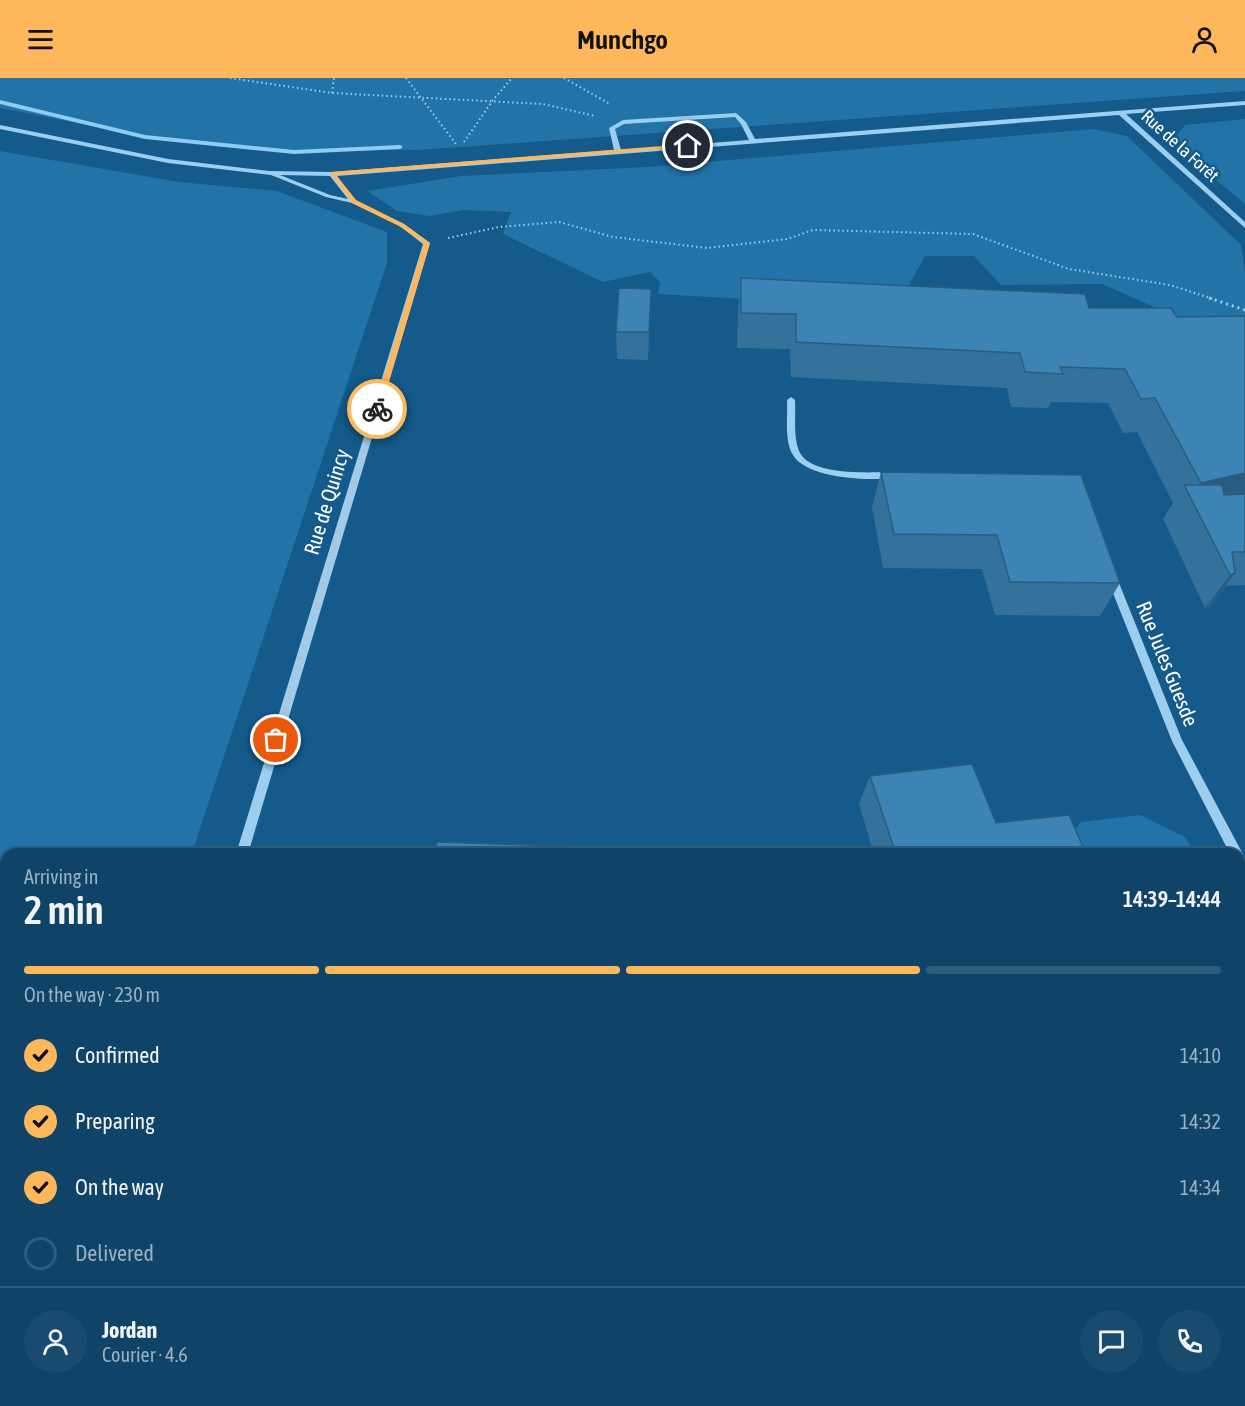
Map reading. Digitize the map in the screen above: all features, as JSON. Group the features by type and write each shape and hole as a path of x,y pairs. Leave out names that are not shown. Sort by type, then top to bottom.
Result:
{"street":[{"path":"0,128 168,161 269,173 332,174 1245,103"},
{"name":"Rue de la Forêt","path":"1121,113 1245,226"},
{"path":"618,152 612,128 623,122 736,115 744,123 752,140"},
{"path":"269,173 318,192 354,202 402,225 427,243"},
{"path":"332,174 354,202"},
{"name":"Rue de Quincy","path":"244,848 427,243"},
{"path":"791,400 796,454 802,461 823,472 907,475"},
{"name":"Rue Jules Guesde","path":"1109,568 1177,741 1233,848"}],"path":[{"path":"230,78 332,93 543,104 623,122"},
{"path":"332,93 334,78"},
{"path":"406,78 460,150 493,100 512,78"},
{"path":"564,78 614,106"},
{"path":"427,243 499,227 559,222 613,237 707,248 787,239 813,230 974,234 1069,269 1170,285 1245,310"}],"shaded area":[{"path":"0,78 1245,78 1245,91 419,150 298,151 226,147 169,140 0,108"},
{"path":"1245,119 1245,204 1171,142 1185,125"},
{"path":"1093,129 1127,136 1241,245 1245,273 1245,347 1102,284 1001,285 974,256 925,256 904,294 802,302 658,294 660,282 650,272 603,282 503,234 511,212 463,210 430,216 397,211 367,191 461,176 647,167"},
{"path":"0,151 179,182 277,191 387,232 387,263 194,848 0,848"},
{"path":"1140,815 1185,837 1191,848 1075,848 1069,836 1081,822"}],"building":[{"path":"741,278 1085,294 1089,308 1171,308 1177,317 1245,316 1245,473 1201,483 1155,398 1141,399 1125,369 1060,367 1063,374 1025,372 1020,353 796,342 796,314 741,313"},
{"path":"619,288 651,289 649,332 616,332"},
{"path":"881,472 1081,475 1120,583 1010,582 997,535 894,534"},
{"path":"1184,485 1222,485 1224,495 1245,494 1245,552 1232,552 1235,573 1230,575"},
{"path":"972,764 996,823 1069,815 1083,848 894,848 870,776"},
{"path":"437,842 621,848 436,848"}],"waterway":[{"path":"0,102 145,137 294,152 400,147"}],"way so far":[{"path":"276,740 377,409"}],"route":[{"path":"377,409 427,243 402,225 354,202 332,174 688,146"}]}
